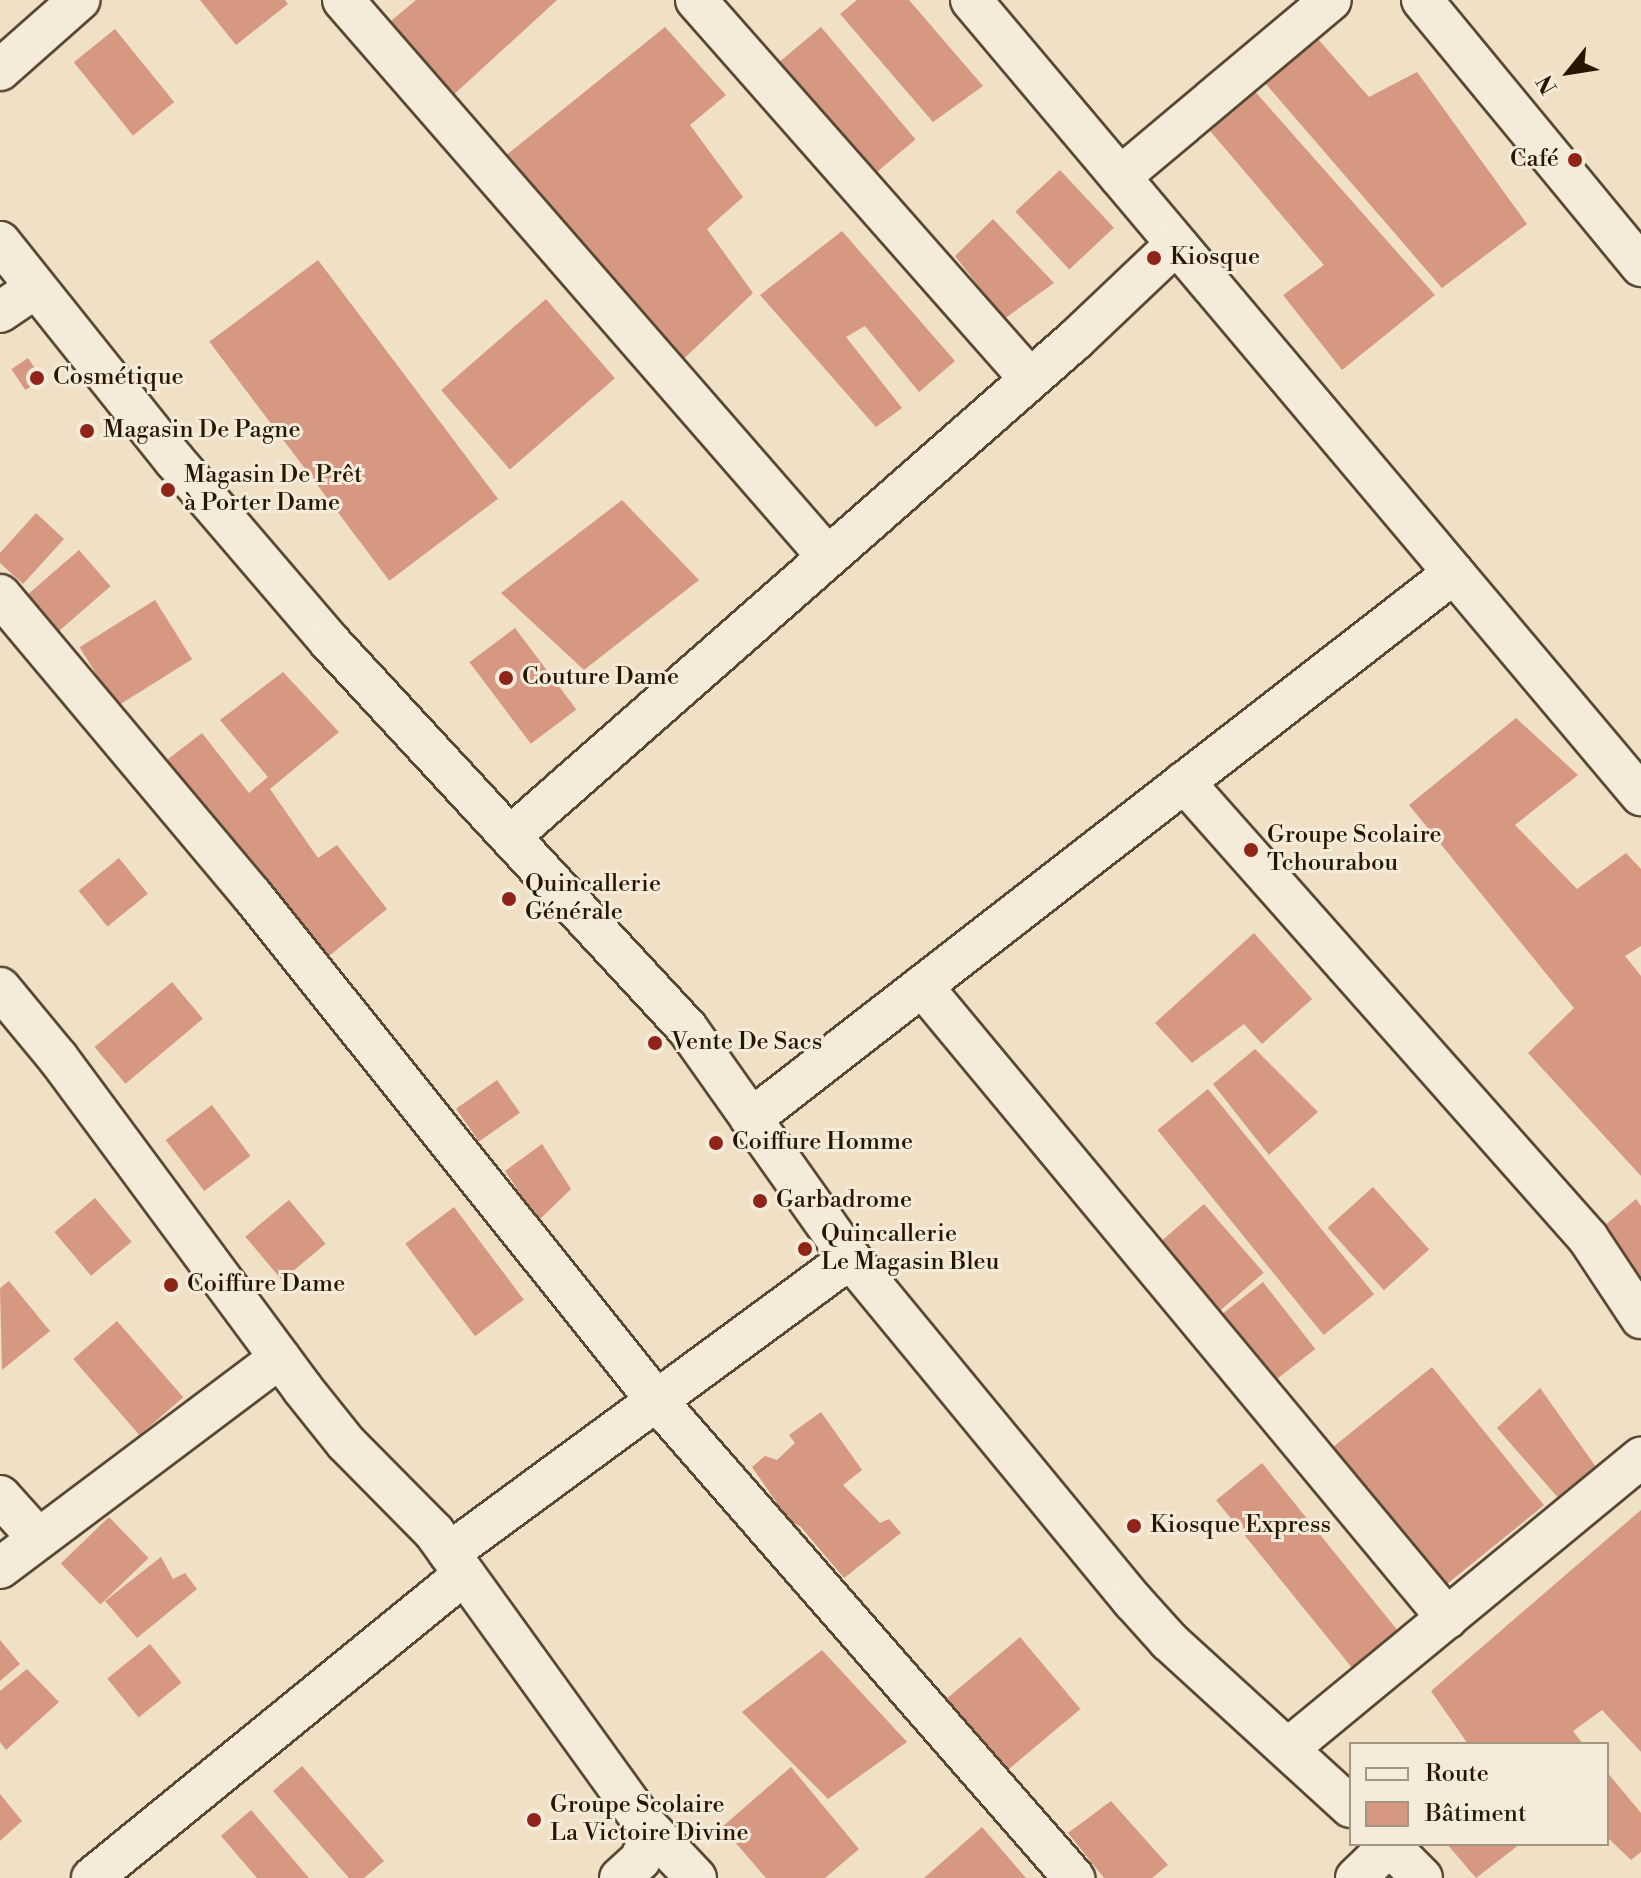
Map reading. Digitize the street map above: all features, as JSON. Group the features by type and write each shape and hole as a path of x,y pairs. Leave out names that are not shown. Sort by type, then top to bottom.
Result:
{"street":[{"path":"0,70 79,0"},
{"path":"343,0 827,556"},
{"path":"696,0 1030,379"},
{"path":"971,0 1641,795"},
{"path":"1120,177 1331,0"},
{"path":"1422,0 1641,266"},
{"path":"0,242 34,289 330,642 513,834 687,1028 850,1258 1160,1631 1290,1747 1349,1805"},
{"path":"513,834 1030,379 1176,244"},
{"path":"0,312 34,289"},
{"path":"751,1119 1454,573"},
{"path":"0,595 251,894 657,1401 1074,1878"},
{"path":"1184,782 1588,1238 1641,1318"},
{"path":"922,986 1447,1618"},
{"path":"0,988 68,1070 346,1443 399,1491 457,1564 652,1833 696,1878"},
{"path":"92,1878 457,1564 657,1401 850,1258"},
{"path":"0,1568 280,1358"},
{"path":"1290,1747 1641,1458"},
{"path":"0,1496 38,1538"},
{"path":"620,1878 640,1860 652,1833"},
{"path":"1356,1878 1388,1846"},
{"path":"1390,1846 1422,1878"}],"building":[{"path":"200,0 285,0 288,4 236,45"},
{"path":"416,0 557,0 450,98 385,26"},
{"path":"857,0 909,0 983,86 933,122 840,14"},
{"path":"665,27 726,95 690,125 743,197 707,229 753,293 673,369 494,165"},
{"path":"821,27 915,140 873,175 779,62"},
{"path":"115,29 174,102 133,135 74,62"},
{"path":"1317,38 1369,97 1417,72 1527,224 1442,288 1259,76"},
{"path":"1244,79 1435,295 1342,370 1283,295 1324,265 1200,119"},
{"path":"1060,170 1114,228 1069,269 1015,212"},
{"path":"993,219 1054,283 1004,319 955,256"},
{"path":"842,231 955,361 919,392 865,326 846,337 902,408 876,427 760,295"},
{"path":"318,260 498,499 389,581 209,342"},
{"path":"546,299 615,378 510,469 441,390"},
{"path":"28,358 42,379 25,390 11,369"},
{"path":"622,500 699,580 584,670 501,593"},
{"path":"36,513 64,539 23,584 0,563 0,553"},
{"path":"79,550 110,586 58,631 27,595"},
{"path":"155,600 192,659 117,707 80,647"},
{"path":"515,628 576,709 531,744 469,662"},
{"path":"283,672 339,732 270,789 318,858 337,845 387,909 329,956 163,763 202,733 249,793 268,777 220,720"},
{"path":"1516,718 1578,775 1515,825 1577,889 1626,853 1641,869 1641,946 1625,956 1641,976 1641,1176 1528,1053 1574,1008 1409,805"},
{"path":"119,858 148,894 108,926 79,891"},
{"path":"1254,933 1312,999 1262,1044 1244,1024 1192,1063 1155,1023"},
{"path":"172,982 203,1019 125,1084 95,1047"},
{"path":"1255,1049 1318,1112 1269,1155 1213,1084"},
{"path":"497,1080 520,1113 479,1141 456,1109"},
{"path":"1208,1089 1374,1294 1324,1335 1157,1130"},
{"path":"212,1105 251,1156 204,1191 166,1140"},
{"path":"542,1144 571,1189 538,1221 505,1171"},
{"path":"1373,1187 1429,1249 1384,1290 1328,1228"},
{"path":"95,1198 132,1242 91,1276 54,1232"},
{"path":"1636,1199 1641,1206 1641,1289 1597,1232"},
{"path":"289,1200 326,1244 282,1280 245,1237"},
{"path":"1204,1204 1264,1273 1214,1316 1154,1247"},
{"path":"454,1207 524,1300 475,1336 405,1244"},
{"path":"9,1281 50,1331 2,1370 0,1288"},
{"path":"1263,1282 1315,1349 1273,1382 1220,1315"},
{"path":"117,1321 183,1397 139,1435 73,1359"},
{"path":"1432,1367 1544,1505 1443,1587 1331,1449"},
{"path":"1540,1388 1596,1467 1560,1500 1497,1428"},
{"path":"821,1412 862,1470 843,1485 880,1523 889,1519 901,1533 844,1578 800,1526 790,1522 752,1467 765,1456 777,1460 795,1443 789,1435"},
{"path":"1262,1463 1400,1633 1354,1670 1216,1500"},
{"path":"1641,1510 1641,1752 1602,1710 1573,1731 1581,1742 1467,1742 1431,1691"},
{"path":"109,1517 149,1558 100,1605 61,1564"},
{"path":"161,1557 173,1579 185,1573 197,1589 137,1638 105,1601"},
{"path":"1020,1637 1080,1709 1005,1772 945,1700"},
{"path":"0,1640 20,1664 0,1681"},
{"path":"150,1644 181,1683 139,1717 107,1679"},
{"path":"822,1650 907,1742 828,1799 742,1712"},
{"path":"27,1669 59,1702 6,1750 0,1742 0,1691"},
{"path":"302,1766 384,1861 364,1878 349,1878 273,1791"},
{"path":"791,1767 859,1849 825,1878 766,1878 722,1827"},
{"path":"1609,1774 1641,1813 1641,1852 1631,1860 1609,1839"},
{"path":"0,1794 22,1821 0,1841"},
{"path":"1111,1801 1168,1865 1152,1878 1104,1878 1068,1833"},
{"path":"251,1810 309,1878 257,1878 221,1836"},
{"path":"982,1827 1026,1878 924,1878"},
{"path":"1449,1846 1517,1846 1476,1878"}],"place":[{"name":"Café","path":"1575,160"},
{"name":"Kiosque","path":"1154,258"},
{"name":"Cosmétique","path":"37,378"},
{"name":"Magasin De Pagne","path":"87,431"},
{"name":"Magasin De Prêt à Porter Dame","path":"168,490"},
{"name":"Couture Dame","path":"506,678"},
{"name":"Groupe Scolaire Tchourabou","path":"1251,850"},
{"name":"Quincallerie Générale","path":"509,899"},
{"name":"Vente De Sacs","path":"655,1043"},
{"name":"Coiffure Homme","path":"716,1143"},
{"name":"Garbadrome","path":"760,1201"},
{"name":"Quincallerie Le Magasin Bleu","path":"805,1249"},
{"name":"Coiffure Dame","path":"171,1285"},
{"name":"Kiosque Express","path":"1134,1526"},
{"name":"Groupe Scolaire La Victoire Divine","path":"534,1820"}]}
